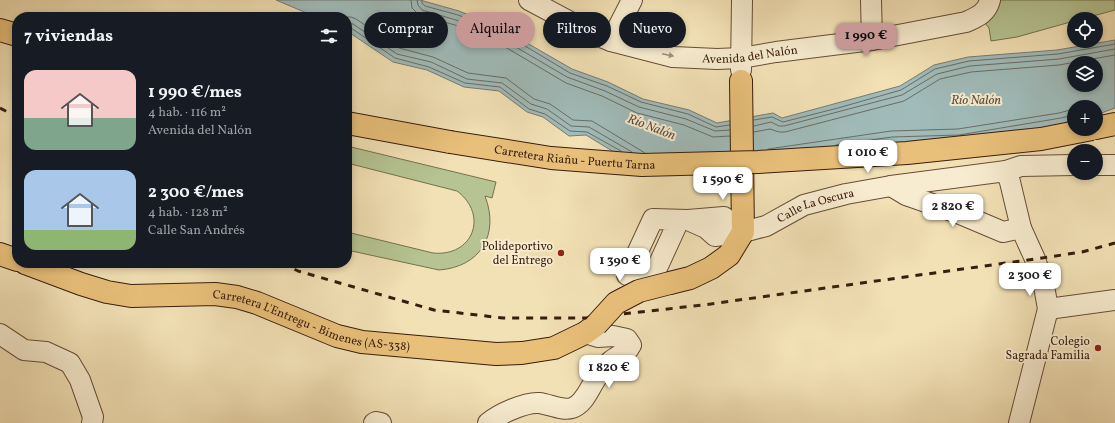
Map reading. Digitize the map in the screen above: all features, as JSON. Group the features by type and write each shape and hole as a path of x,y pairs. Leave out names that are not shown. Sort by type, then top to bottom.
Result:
{"main road":[{"path":"0,30 12,34"},
{"path":"591,329 616,304 638,291 690,278 712,268 729,255 743,222 741,81"},
{"name":"Carretera Riañu - Puertu Tarna","path":"352,123 450,142 551,158 642,165 758,162 907,153 1041,139 1067,134"},
{"path":"1103,127 1115,124"},
{"path":"0,254 12,258"},
{"name":"Carretera L'Entregu - Bimenes (AS-338)","path":"38,268 107,292 131,296 215,294 237,297 257,302 337,336 362,342 496,354 522,353 554,348 591,329"}],"street":[{"name":"Avenida del Nalón","path":"529,0 552,12"},
{"path":"611,41 632,0"},
{"path":"741,81 742,0"},
{"path":"870,0 872,40"},
{"name":"Avenida del Nalón","path":"611,41 673,56 717,59 741,58 872,40 966,22 984,8"},
{"name":"Calle La Oscura","path":"743,222 766,226 804,205 846,194 891,186 1006,171 1021,166 1067,165"},
{"path":"1103,165 1115,165"},
{"path":"1006,171 1022,228 1044,286 1048,309 1019,423"},
{"path":"891,186 906,195 958,212 1003,232 1022,228"},
{"path":"683,220 724,217 743,222"},
{"path":"1048,309 1115,300"},
{"path":"488,423 495,417 517,407 531,404 538,403 571,408 581,404 593,383 605,367 615,357 626,352 631,345 627,340 613,336 598,337 591,329"},
{"path":"0,334 24,350 46,352 70,363 80,380 92,417 92,423"},
{"path":"374,423 381,423"}],"green space":[{"path":"990,0 1115,0 1115,10 1103,13 1103,12 1067,12 1067,23 1017,37 991,41 989,28 979,16"},
{"path":"352,147 496,182 492,198 485,196 489,210 490,224 488,236 476,256 466,263 453,268 439,270 352,251 352,233 433,253 447,252 458,248 467,241 472,232 474,222 472,211 467,201 457,191 352,164"}],"water":[{"name":"Río Nalón","path":"276,0 420,0 461,12 456,12 456,48 535,48 572,69 608,82 643,99 689,110 717,123 773,113 782,118 900,86 934,65 968,57 1069,48 1103,48 1103,42 1115,40 1115,108 1103,112 1103,100 1067,100 1067,126 1063,127 892,146 701,175 645,171 586,135 569,136 543,117 527,112 499,91 464,87 427,70 393,62 372,48 448,48 448,12 364,12 364,42 352,34 352,12 304,12"}],"railway":[{"path":"0,108 12,114"},
{"path":"292,268 434,310 503,318 586,318 703,305 1035,259 1082,252 1115,243"}],"place":[{"name":"Polideportivo del Entrego","path":"561,253"},
{"name":"Colegio Sagrada Familia","path":"1098,348"}]}
